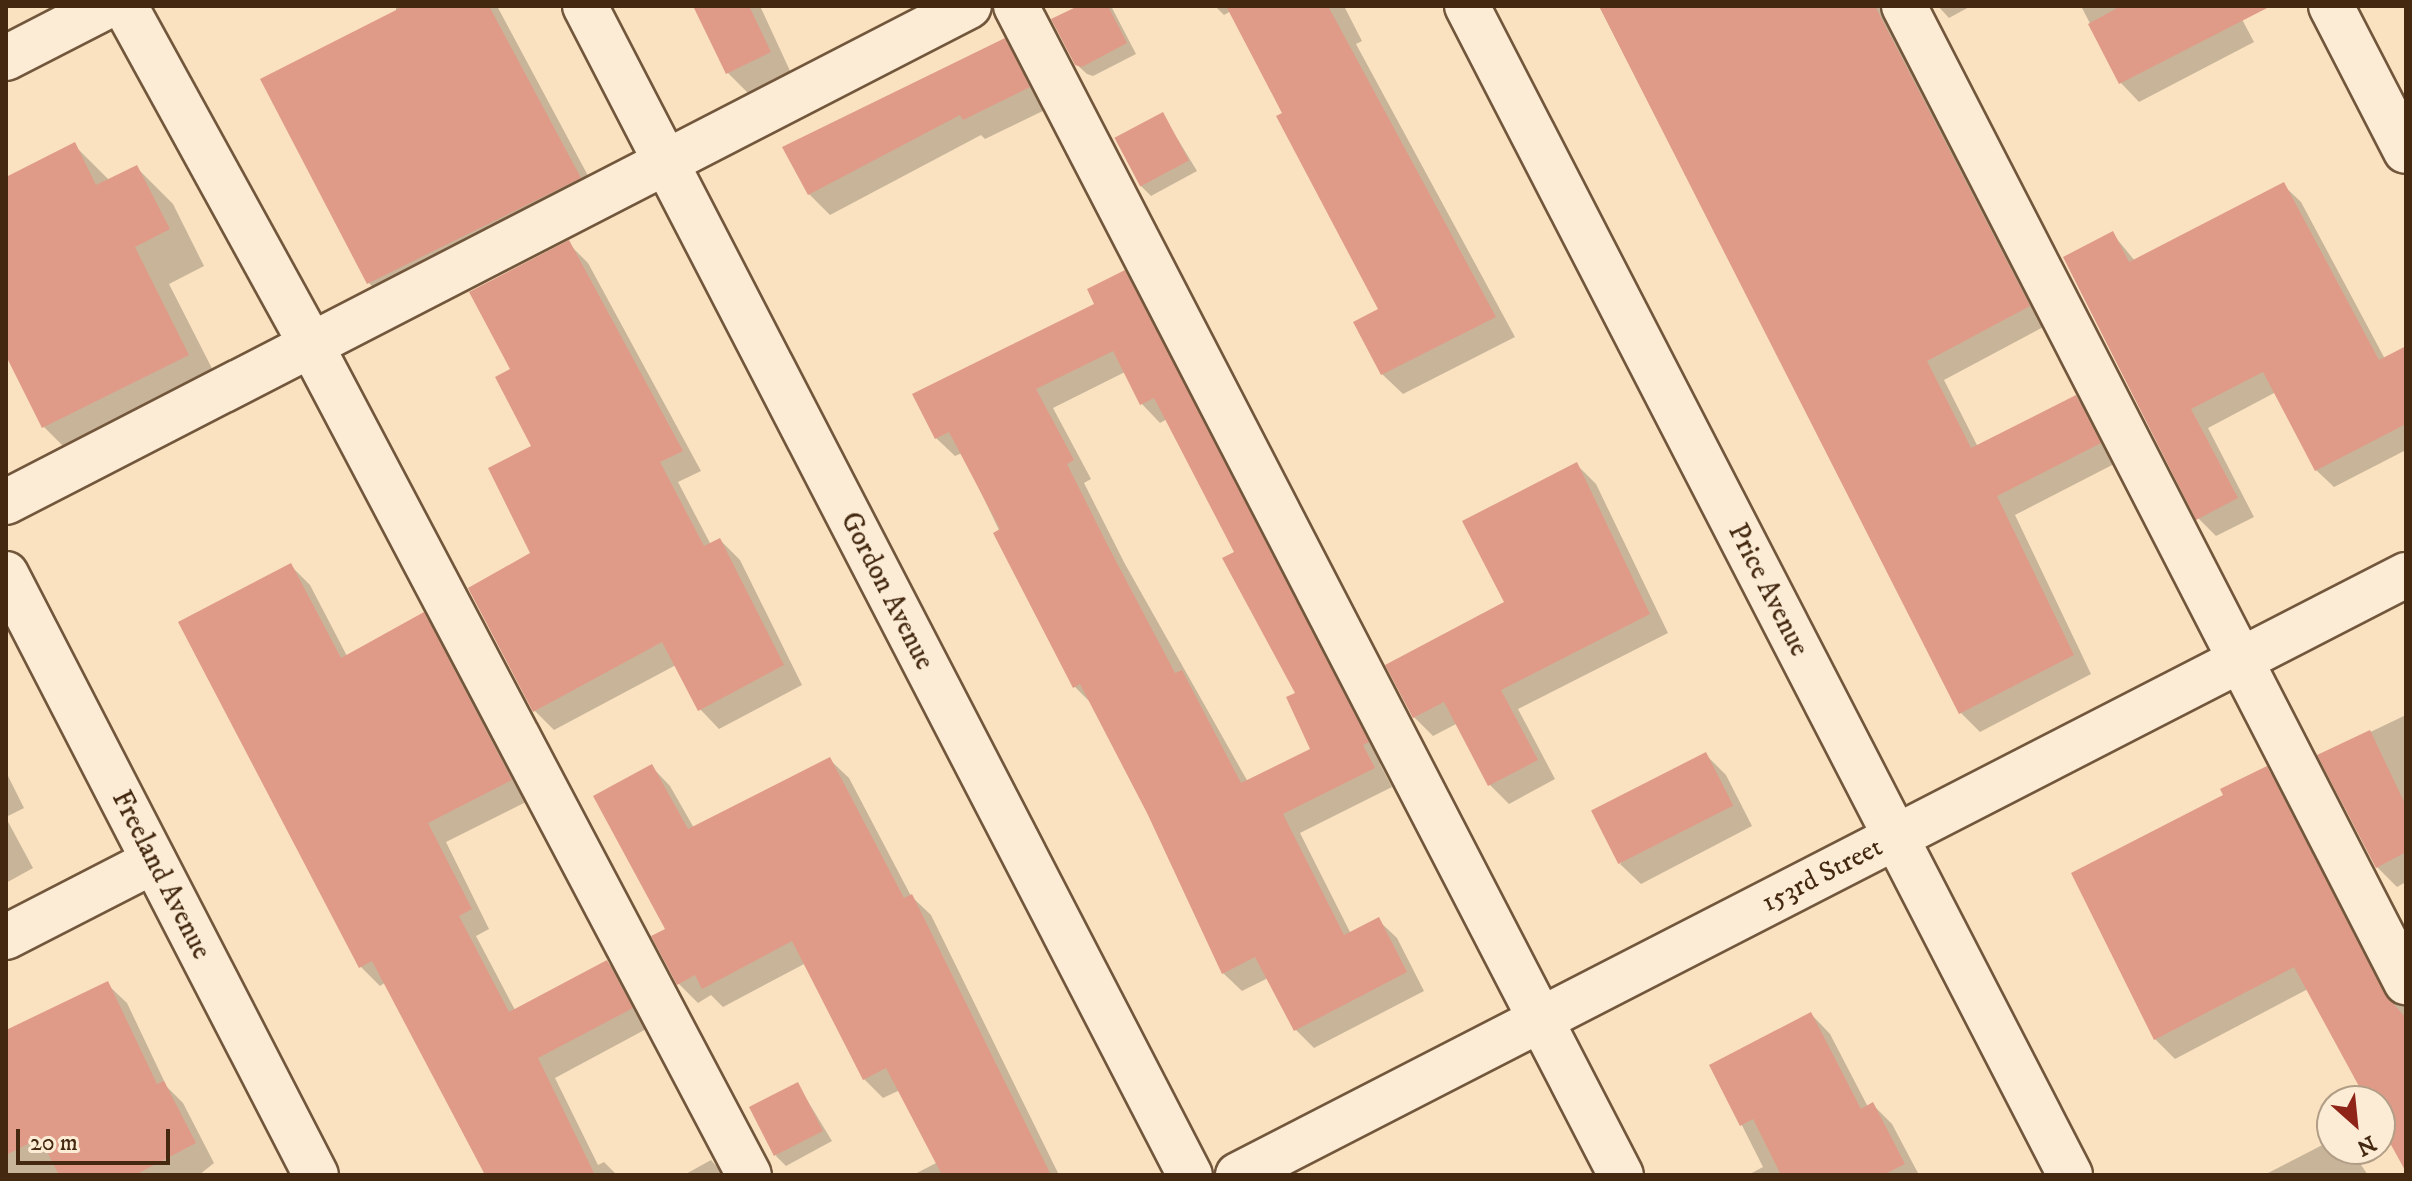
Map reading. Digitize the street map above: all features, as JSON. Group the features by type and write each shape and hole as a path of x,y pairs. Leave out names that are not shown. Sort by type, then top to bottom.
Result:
{"street":[{"path":"6,58 107,6"},
{"path":"125,6 311,345 749,1175"},
{"name":"Gordon Avenue","path":"585,6 1190,1175"},
{"path":"6,502 969,6"},
{"path":"1016,6 1621,1175"},
{"name":"Price Avenue","path":"1467,6 2070,1175"},
{"path":"1904,6 2406,982"},
{"path":"2331,6 2406,151"},
{"name":"Freeland Avenue","path":"6,574 316,1175"},
{"name":"153rd Street","path":"1238,1175 2406,575"},
{"path":"6,937 154,861"}],"building":[{"path":"404,6 489,6 581,178 367,284 260,79"},
{"path":"693,6 749,6 771,52 726,74"},
{"path":"1078,6 1108,6 1127,43 1082,67 1075,65 1051,19"},
{"path":"1226,6 1328,6 1496,317 1381,375 1353,322 1378,309 1276,116 1282,113"},
{"path":"1599,6 1875,6 2030,306 1927,361 1971,448 2076,395 2101,443 1997,496 2074,655 1959,714"},
{"path":"2121,6 2271,6 2119,84 2088,24"},
{"path":"1005,38 1030,87 963,120 960,115 808,195 782,147"},
{"path":"1163,112 1189,161 1140,186 1114,138"},
{"path":"75,142 96,185 137,165 170,229 135,247 189,355 42,428 6,356 6,177"},
{"path":"2284,182 2379,360 2406,346 2406,424 2315,471 2263,372 2191,409 2238,498 2196,520 2063,257 2113,231 2129,262"},
{"path":"569,240 683,451 660,462 704,546 720,538 784,665 698,711 662,642 533,712 468,588 530,553 488,468 531,446 495,377 510,369 469,292"},
{"path":"1125,270 1369,742 1363,745 1375,768 1283,814 1344,935 1379,917 1407,972 1294,1031 1255,957 1222,974 1147,813 1080,684 1073,688 993,533 1000,529 949,432 935,439 912,394 1094,304 1087,289","holes":["1113,351 1140,405 1154,398 1234,552 1222,558 1295,693 1286,697 1310,749 1241,783 1182,670 1175,673 1107,544 1067,464 1074,460 1036,389"]},
{"path":"1577,462 1650,614 1501,690 1538,760 1488,786 1444,702 1413,718 1385,665 1504,602 1462,521"},
{"path":"291,563 341,658 424,612 512,780 428,823 472,909 459,916 509,1012 607,960 633,1008 538,1058 595,1175 485,1175 372,961 359,968 178,622"},
{"path":"2370,730 2406,806 2406,852 2376,868 2317,755"},
{"path":"1706,752 1733,805 1618,864 1591,811"},
{"path":"830,757 904,898 912,894 1051,1175 942,1175 886,1068 863,1080 792,941 702,989 695,975 677,985 651,936 665,929 593,796 652,764 688,829"},
{"path":"2267,766 2384,993 2406,1018 2406,1172 2396,1154 2396,1085 2358,1085 2294,967 2154,1040 2071,873 2223,795 2220,789"},
{"path":"108,981 157,1084 164,1081 196,1143 135,1175 59,1175 40,1138 6,1155 6,1030"},
{"path":"1811,1012 1861,1109 1873,1102 1905,1164 1883,1175 1781,1175 1753,1119 1740,1126 1709,1065"},
{"path":"798,1082 823,1131 774,1156 749,1107"}]}
